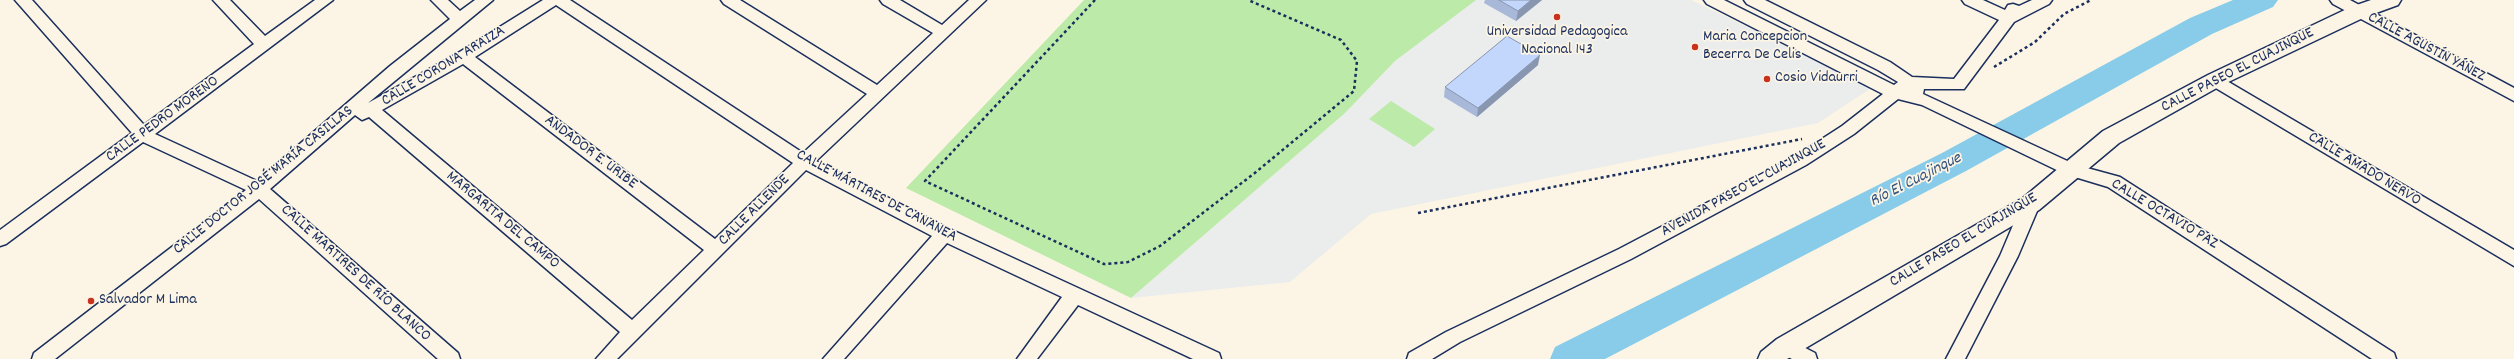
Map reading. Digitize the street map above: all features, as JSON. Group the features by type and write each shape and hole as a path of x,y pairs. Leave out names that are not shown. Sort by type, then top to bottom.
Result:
{"street":[{"path":"23,0 142,135"},
{"path":"221,0 264,45"},
{"name":"CALLE PEDRO MORENO","path":"0,239 325,0"},
{"path":"439,0 459,19"},
{"name":"CALLE DOCTOR JOSÉ MARÍA CASILLAS","path":"41,359 259,189 459,19 485,0"},
{"name":"CALLE CORONA ARAIZA","path":"331,128 371,110 464,57 554,0"},
{"name":"CALLE MÁRTIRES DE CANANEA","path":"559,0 804,162 944,234 1074,296 1212,359"},
{"path":"729,0 877,93"},
{"path":"888,0 943,32"},
{"name":"CALLE ALLENDE","path":"605,359 804,162 978,0"},
{"name":"CALLE OCTAVIO PAZ","path":"1712,0 1895,93 1926,100 2071,170 2114,182 2387,359"},
{"name":"CALLE OCTAVIO PAZ","path":"1752,0 1884,66 1909,82 1926,100"},
{"path":"1970,0 2009,18"},
{"path":"1909,82 1958,85 2009,18 2017,0"},
{"path":"2009,18 2044,0"},
{"name":"CALLE AGUSTÍN YÁÑEZ","path":"2338,0 2514,96"},
{"name":"CALLE PASEO EL CUAJINQUE","path":"1778,353 2031,204 2111,137 2215,80 2358,12 2390,0"},
{"name":"ANDADOR E. URIBE","path":"464,57 716,250"},
{"name":"CALLE AMADO NERVO","path":"2215,80 2514,259"},
{"name":"AVENIDA PASEO EL CUAJINQUE","path":"1416,359 1453,337 1625,254 1800,161 1848,130 1909,82"},
{"name":"MARGARITA DEL CAMPO","path":"371,110 633,332"},
{"name":"CALLE MARTIRES DE RÍO BLANCO","path":"142,135 259,189 451,359"},
{"path":"1955,359 2009,256 2031,204"},
{"path":"832,359 944,234"},
{"path":"1026,359 1074,296"},
{"path":"1778,353 1808,359"}],"path":[{"path":"1095,0 925,181 1104,264 1128,262 1160,246 1256,172 1354,91 1357,62 1341,40 1248,0"},
{"path":"1990,69 2035,42 2064,14 2091,0"},
{"path":"1418,214 1809,138"}],"shaded area":[{"path":"1475,0 1691,0 1873,87 1818,123 1371,214 1290,282 1131,298 1345,113 1395,61"}],"green space":[{"path":"1084,0 1476,0 1395,61 1345,113 1131,298 906,188"},
{"path":"1391,101 1435,129 1414,147 1369,119"}],"building":[{"path":"1499,0 1531,0 1518,11"},
{"path":"1507,36 1540,55 1478,108 1445,87"}],"waterway":[{"name":"Río El Cuajinque","path":"1569,359 1954,162 2201,26 2262,0"}],"place":[{"name":"Universidad Pedagogica Nacional 143","path":"1557,17"},
{"name":"Maria Concepcion Becerra De Celis","path":"1695,47"},
{"name":"Cosio Vidaurri","path":"1767,79"},
{"name":"Salvador M Lima","path":"91,301"}]}
